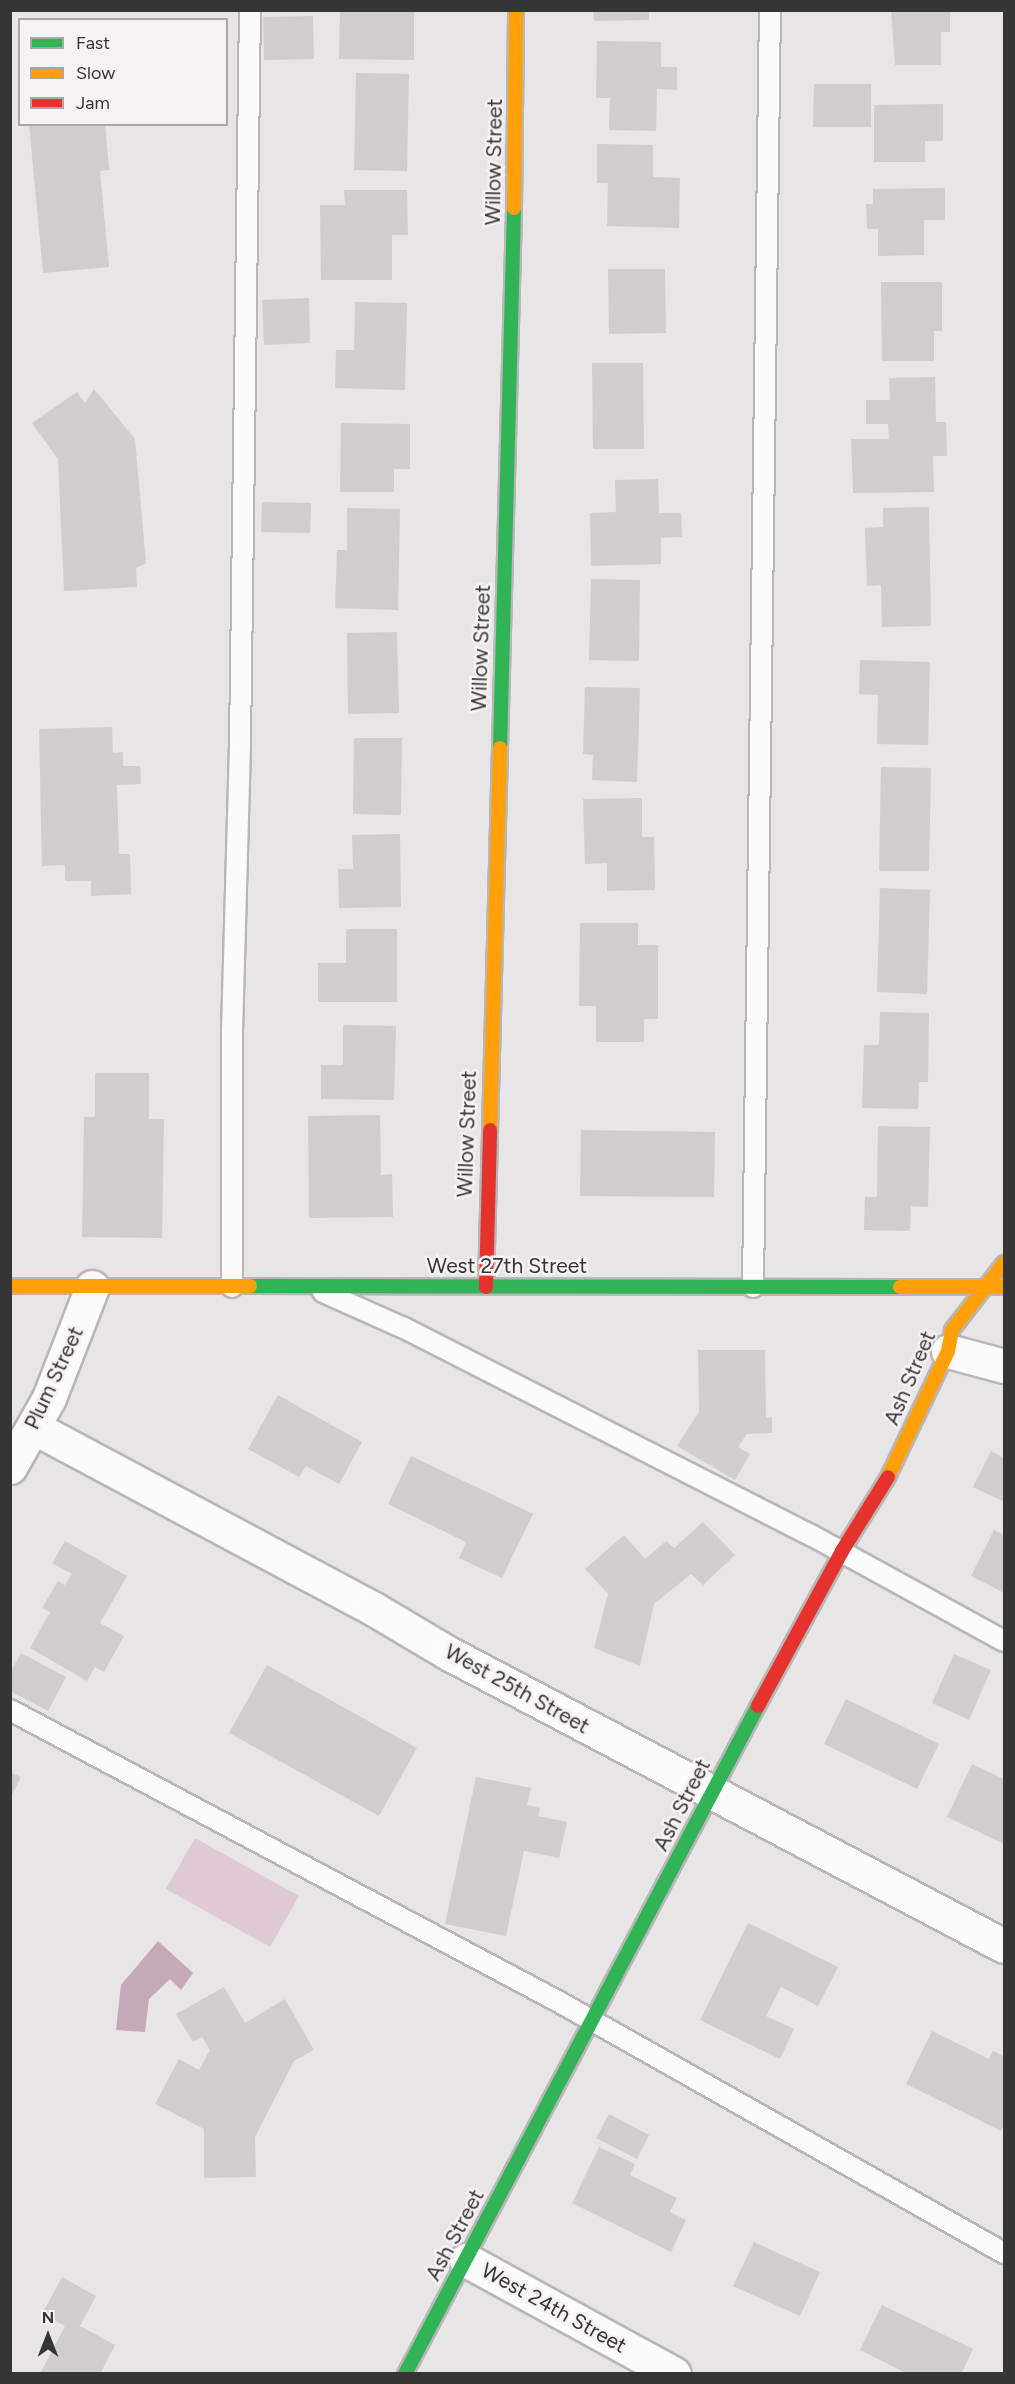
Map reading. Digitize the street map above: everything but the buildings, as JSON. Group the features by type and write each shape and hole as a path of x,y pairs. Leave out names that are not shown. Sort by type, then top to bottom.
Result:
{"street":[{"name":"Willow Street","path":"486,1287 517,101 516,10"},
{"name":"Ash Street","path":"405,2373 711,1792 842,1551 890,1473 948,1351 952,1330 1005,1263"},
{"name":"West 27th Street","path":"10,1286 1005,1287"},
{"name":"Plum Street","path":"10,1467 33,1427 79,1328 92,1287"},
{"path":"948,1351 1005,1366"},
{"name":"West 25th Street","path":"33,1427 711,1792 1005,1946"},
{"name":"West 24th Street","path":"466,2260 674,2373"}],"lane":[{"path":"232,1287 232,1032 240,742 250,10"},
{"path":"753,1287 764,654 770,10"},
{"path":"315,1288 404,1328 842,1551 1005,1641"},
{"path":"10,1710 592,2020 1005,2253"}],"shaded area":[{"path":"195,1838 299,1896 270,1947 166,1889"},
{"path":"158,1941 193,1973 181,1990 170,1979 149,1999 145,2032 116,2030 121,1985"}],"traffic: fast":[{"path":"500,748 514,208"},
{"path":"250,1286 900,1287"},
{"path":"405,2374 758,1706"}],"traffic: slow":[{"path":"514,208 516,10"},
{"path":"490,1130 500,748"},
{"path":"888,1477 948,1351 952,1330 1004,1263"},
{"path":"10,1286 250,1286"},
{"path":"900,1287 1002,1287"}],"traffic: jam":[{"path":"486,1287 490,1130"},
{"path":"758,1706 842,1551 888,1477"}]}
